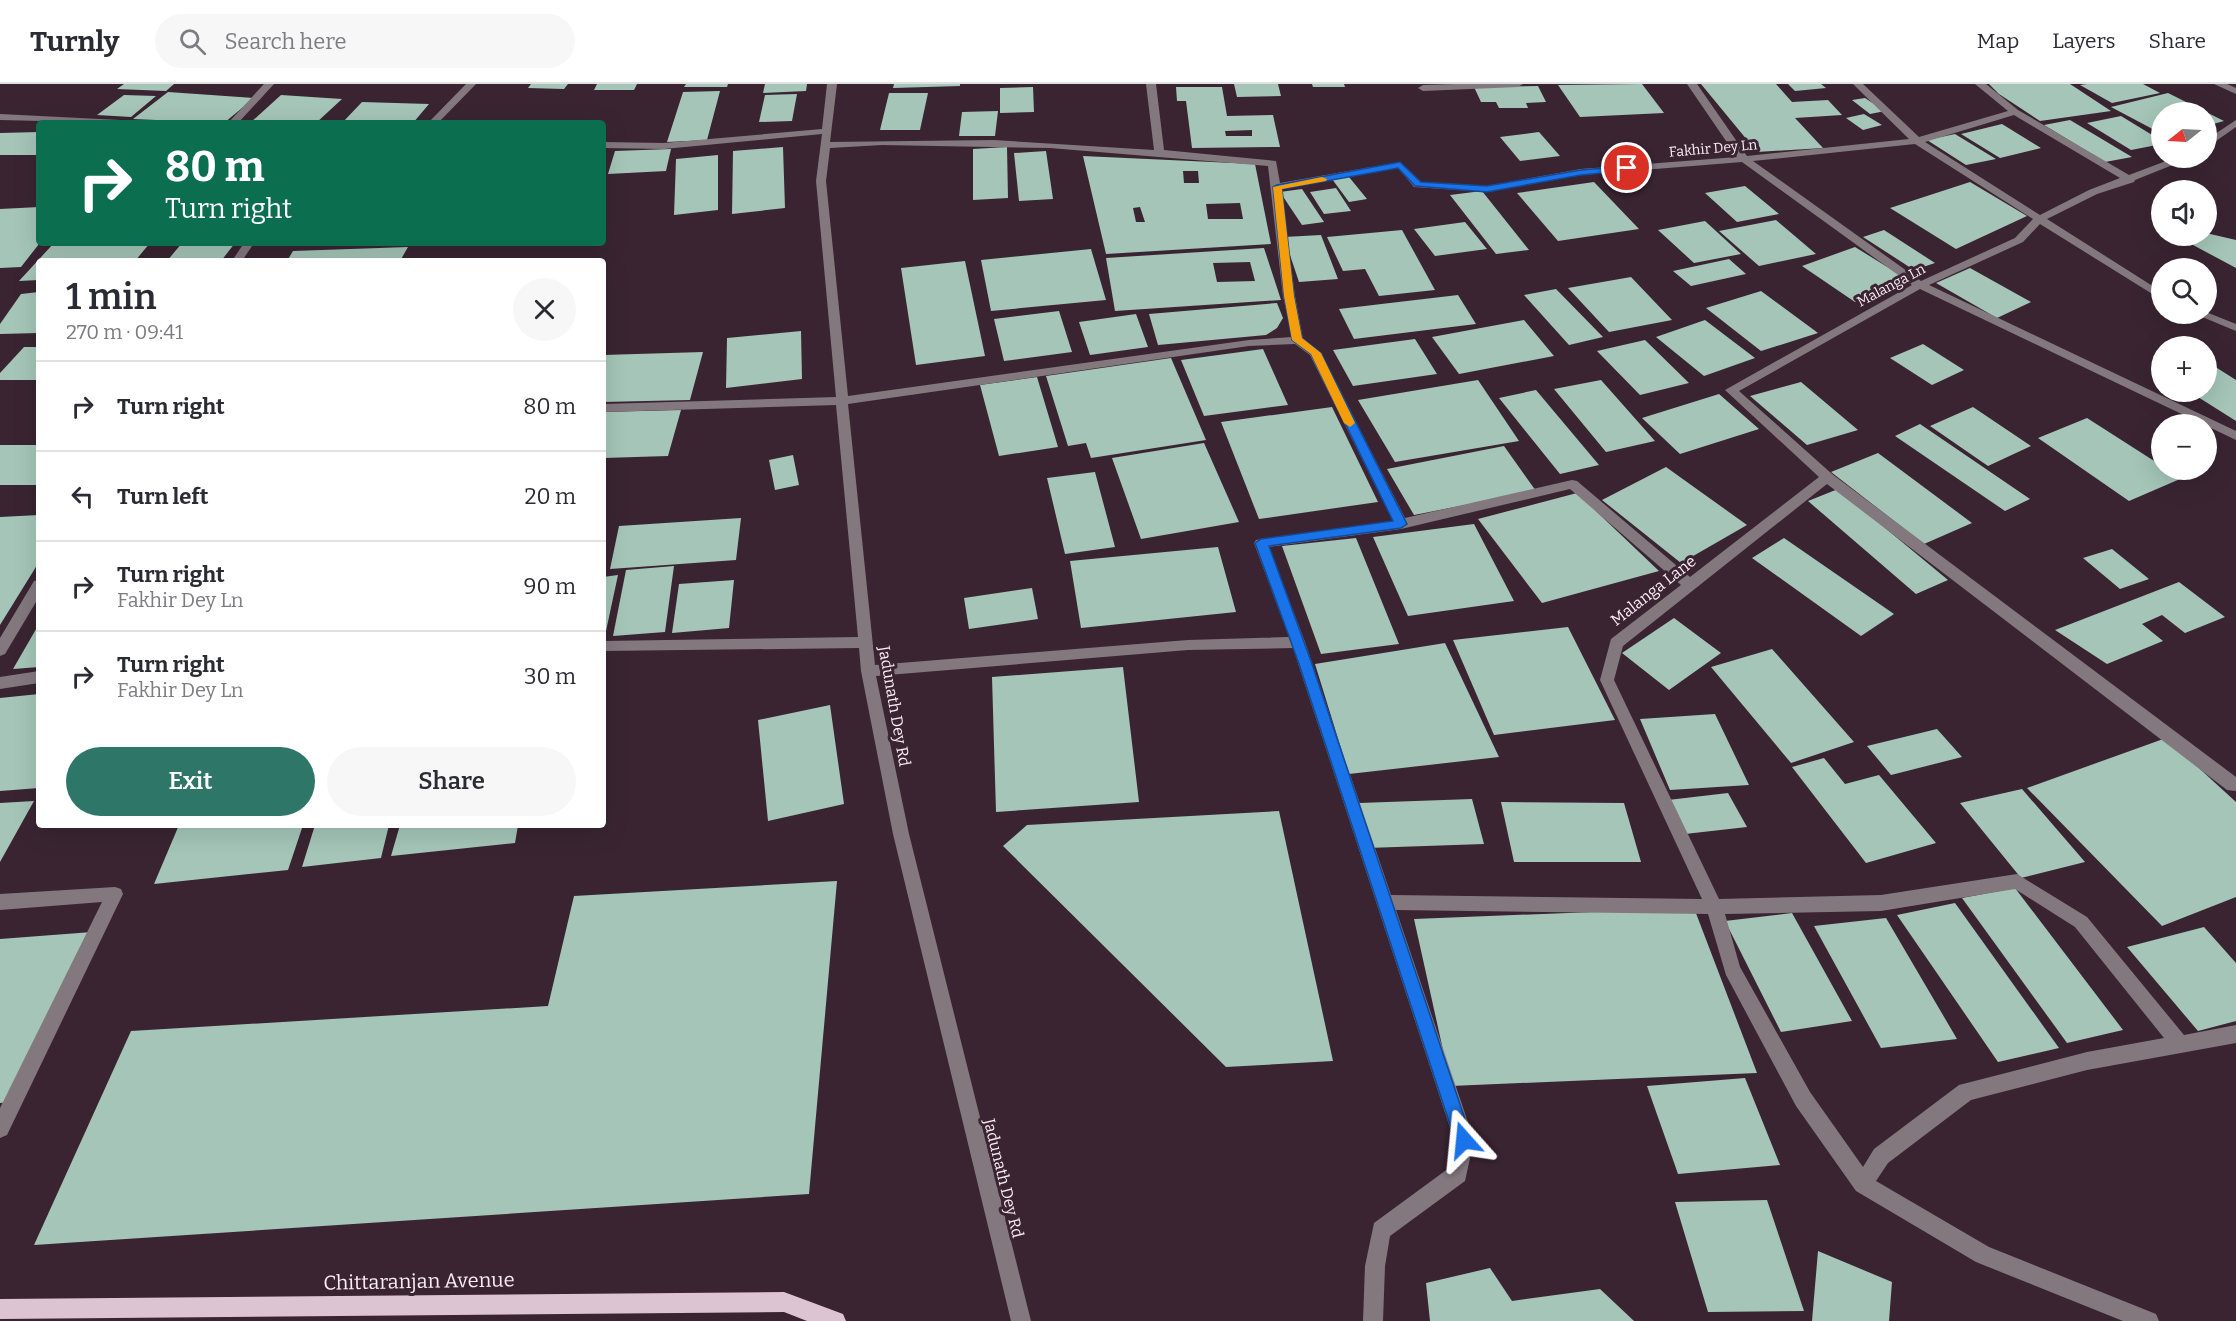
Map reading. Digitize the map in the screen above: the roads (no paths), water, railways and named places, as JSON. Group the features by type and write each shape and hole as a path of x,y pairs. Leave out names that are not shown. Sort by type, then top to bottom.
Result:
{"main road":[{"name":"Chittaranjan Avenue","path":"0,1309 784,1302 836,1321"}],"street":[{"path":"236,120 269,84"},
{"path":"436,120 471,84"},
{"name":"Jadunath Dey Rd","path":"832,84 820,181 868,671 901,834 1021,1321"},
{"path":"1151,84 1159,151"},
{"path":"1423,88 1518,84"},
{"path":"1692,84 1744,159 1920,285 2236,435"},
{"path":"1858,84 1917,141 2151,290"},
{"path":"1980,84 2014,112 2130,180"},
{"path":"2219,84 2236,91"},
{"name":"Fakhir Dey Ln","path":"1277,187 1400,165 1418,184 1487,189 1581,172 1744,159 1917,141 2014,112"},
{"path":"0,117 60,120"},
{"path":"2217,137 2236,123"},
{"path":"606,146 664,146 827,138 1159,151 1273,163 1289,296 1298,340"},
{"name":"Malanga Ln","path":"1827,477 1731,390 1920,285 2019,240 2038,220 2093,192 2158,168"},
{"path":"2217,320 2236,328"},
{"path":"606,408 841,401 1249,343 1298,340 1315,353 1401,524"},
{"path":"1827,477 2233,785 2236,784"},
{"name":"Malanga Lane","path":"1827,477 1616,643 1607,680 1714,906 1732,969 1803,1099 1863,1185"},
{"path":"1373,1321 1376,1266 1382,1230 1458,1174 1464,1140 1298,642 1261,543 1401,524 1572,484 1689,584"},
{"path":"0,650 36,590"},
{"path":"606,646 866,642"},
{"path":"868,671 1188,645 1298,642"},
{"path":"0,682 36,677"},
{"path":"1385,902 1714,906 1881,903 2018,881 2081,922 2180,1044"},
{"path":"0,902 115,894 0,1128"},
{"path":"2149,1321 1983,1255 1863,1185 1881,1156 1966,1092 2087,1061 2236,1034"}]}
